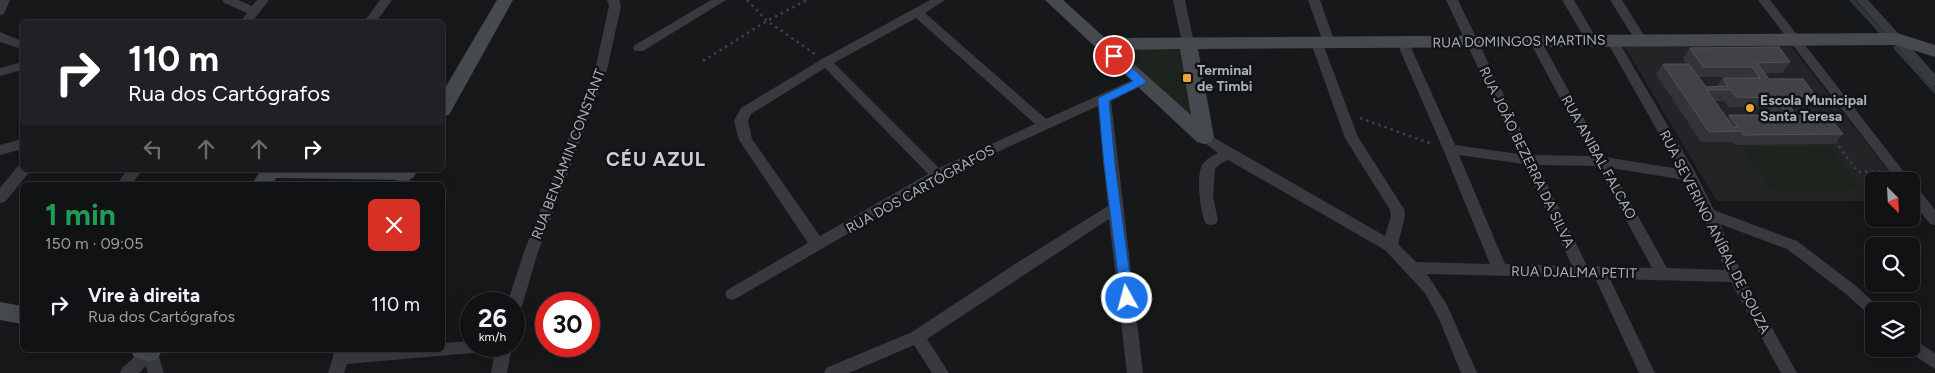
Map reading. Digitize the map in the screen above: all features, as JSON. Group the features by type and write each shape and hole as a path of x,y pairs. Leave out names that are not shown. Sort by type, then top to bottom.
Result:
{"street":[{"path":"228,0 254,11"},
{"path":"247,20 263,0"},
{"path":"371,20 386,0"},
{"path":"445,105 505,0"},
{"name":"RUA BENJAMIN CONSTANT","path":"518,292 531,252 601,70 615,6 613,0"},
{"path":"639,48 720,0"},
{"path":"818,245 746,140 741,121 746,111 826,62 939,0"},
{"path":"1053,0 1204,137 1229,154 1390,246 1412,268 1429,289 1446,317 1469,373"},
{"path":"1179,0 1204,137"},
{"path":"1314,0 1323,43 1344,117 1352,138 1397,209 1398,216 1390,246"},
{"name":"RUA JOÃO BEZERRA DA SILVA","path":"1452,0 1582,272"},
{"path":"1568,0 1592,41"},
{"path":"1616,0 1641,40"},
{"path":"1764,0 1896,171"},
{"path":"1862,0 1935,82"},
{"path":"918,12 1043,124"},
{"path":"0,36 20,44"},
{"name":"RUA SEVERINO ANÍBAL DE SOUZA","path":"1612,40 1690,176 1709,214 1735,276 1789,373"},
{"name":"RUA DOMINGOS MARTINS","path":"1101,44 1897,40 1935,51"},
{"path":"1403,42 1450,149 1500,271"},
{"name":"RUA ANIBAL FALCAO","path":"1536,42 1662,273"},
{"path":"826,62 938,176"},
{"path":"0,72 20,67"},
{"name":"RUA DOS CARTÓGRAFOS","path":"732,294 938,176 1043,124 1104,99 1141,81"},
{"path":"1104,99 1135,373"},
{"path":"0,150 20,145"},
{"path":"1450,149 1528,160 1601,161 1690,176"},
{"path":"1211,220 1206,197 1208,167 1215,160 1229,154"},
{"path":"0,198 21,172"},
{"path":"125,182 133,172"},
{"path":"268,175 405,176"},
{"path":"1920,201 1935,220"},
{"path":"832,373 917,337 1020,268 1115,208"},
{"path":"1709,214 1792,245 1865,303"},
{"name":"RUA DJALMA PETIT","path":"1412,268 1735,276"},
{"path":"1599,272 1648,373"},
{"path":"917,337 940,373"},
{"path":"445,350 460,349"},
{"path":"1920,351 1935,362"},
{"path":"336,373 342,354 392,352"},
{"path":"128,373 150,356"},
{"path":"499,373 502,357"}],"path":[{"path":"747,0 767,22 826,62"},
{"path":"703,61 767,22 808,0"},
{"path":"1344,117 1367,119 1410,137 1450,149"},
{"path":"1833,137 1858,172 1896,171"}],"shaded area":[{"path":"1188,43 1204,137 1101,44"},
{"name":"Escola Municipal Santa Teresa","path":"1790,45 1889,172 1865,172 1865,201 1717,201 1624,46"},
{"path":"1829,147 1861,190 1772,191 1743,148"}],"building":[{"path":"1779,47 1790,62 1757,63 1769,79 1803,79 1816,96 1784,97 1796,115 1828,115 1843,134 1743,135 1741,131 1709,132 1663,64 1689,64 1706,87 1728,86 1723,78 1760,78 1752,67 1703,67 1690,48","holes":["1707,90 1731,90 1736,97 1776,98 1788,115 1729,115 1738,127 1733,127"]}],"waterway":[{"path":"1852,0 1882,33"},
{"path":"1896,48 1935,91"}],"place":[{"name":"Terminal de Timbi","path":"1187,78"},
{"name":"Escola Municipal Santa Teresa","path":"1750,108"}],"district":[{"name":"CÉU AZUL","path":"656,159"}],"route":[{"path":"1114,56 1141,81 1104,99 1110,165 1127,298"}]}
